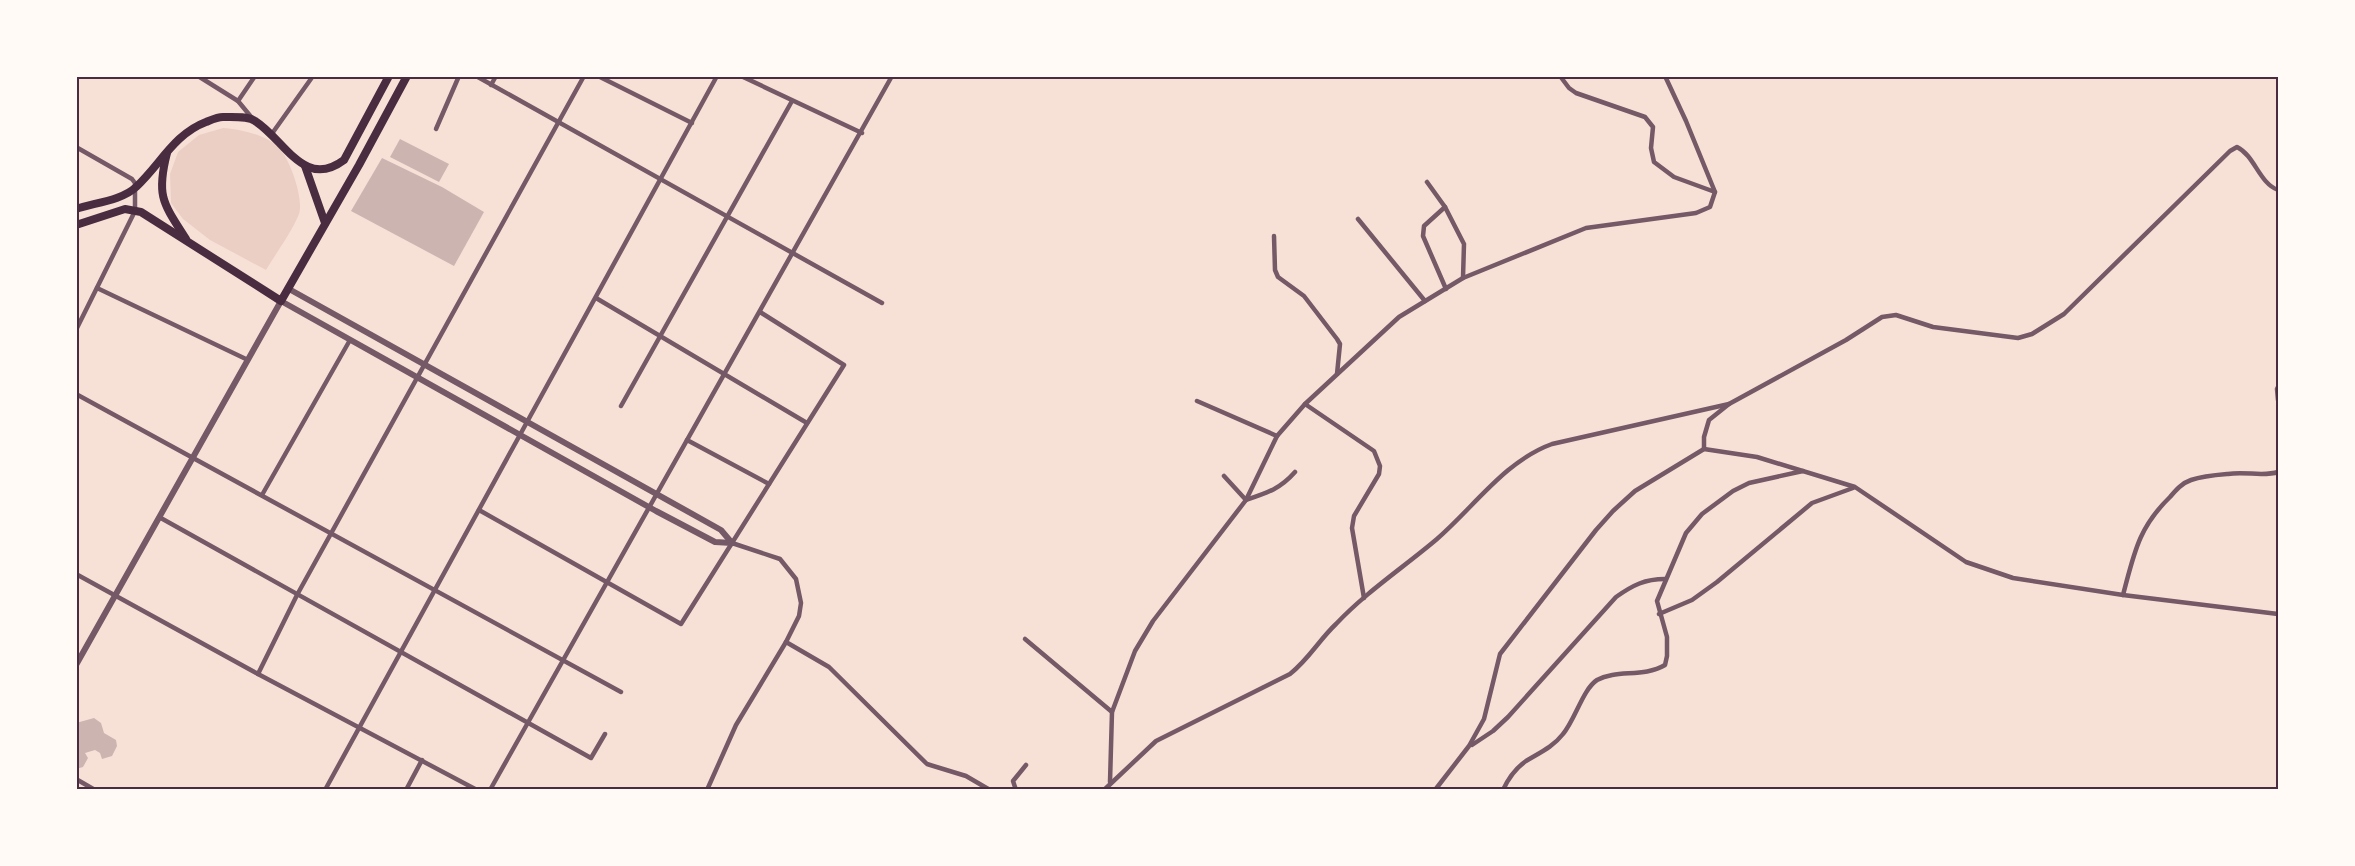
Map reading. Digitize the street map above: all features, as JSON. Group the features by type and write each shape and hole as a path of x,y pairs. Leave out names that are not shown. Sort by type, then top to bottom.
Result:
{"main road":[{"path":"76,209 134,189 168,149 193,127 220,117 253,119 305,166 320,170 332,168 344,160 389,76"},
{"path":"76,225 125,209 141,212 281,301 407,76"},
{"path":"168,149 161,176 161,193 167,209 189,243"},
{"path":"305,166 325,223"}],"street":[{"path":"198,76 238,101 253,119"},
{"path":"212,84 216,76"},
{"path":"238,101 255,76"},
{"path":"271,135 313,76"},
{"path":"436,129 459,76"},
{"path":"476,76 882,303"},
{"path":"491,85 496,76"},
{"path":"258,674 297,595 584,76"},
{"path":"598,76 692,123"},
{"path":"325,789 717,76"},
{"path":"741,76 862,133"},
{"path":"490,789 529,724 892,76"},
{"path":"1560,76 1576,93 1645,117 1653,127 1651,156 1654,162 1674,177 1715,192"},
{"path":"1110,782 1112,712 1127,669 1153,621 1246,500 1277,436 1305,404 1399,317 1463,278 1586,228 1696,213 1710,207 1715,192 1665,76"},
{"path":"621,405 792,101"},
{"path":"76,147 132,179 135,183 135,211 76,330"},
{"path":"1704,449 1706,426 1709,420 1729,404 1846,340 1882,317 1896,315 1933,327 2018,338 2064,315 2230,151 2237,147 2245,151 2271,187 2278,190"},
{"path":"1426,182 1458,228 1464,244 1463,278"},
{"path":"1445,207 1424,226 1423,236 1446,289"},
{"path":"1358,219 1425,301"},
{"path":"1274,236 1275,270 1278,277 1304,296 1329,326 1340,344 1337,374"},
{"path":"97,288 248,360"},
{"path":"289,290 721,530 732,543"},
{"path":"596,298 724,376 807,423"},
{"path":"76,664 281,301 715,542 732,543 780,559 796,579 801,603 799,616 736,725 707,789"},
{"path":"479,510 681,624 844,365 760,312"},
{"path":"262,495 350,340"},
{"path":"2278,387 2278,400"},
{"path":"76,394 621,692"},
{"path":"1197,401 1277,436"},
{"path":"1305,404 1374,451 1380,466 1379,474 1354,516 1352,528 1364,598"},
{"path":"1104,789 1156,741 1290,674 1306,662 1335,624 1438,538 1516,463 1533,451 1552,444 1729,404"},
{"path":"687,440 769,484"},
{"path":"1435,789 1469,746 1484,719 1500,654 1574,558 1613,511 1635,491 1704,449 1757,457 1855,487 1966,562 2013,579 2278,614"},
{"path":"1503,789 1509,778 1524,762 1538,755 1563,734 1578,712 1587,690 1595,681 1604,677 1656,671 1665,665 1667,636 1657,601 1686,533 1702,514 1733,490 1749,483 1805,471"},
{"path":"1246,500 1277,489 1285,484 1295,472"},
{"path":"2123,595 2144,527 2155,511 2181,486 2192,480 2238,472 2263,474 2278,472"},
{"path":"1224,476 1246,500"},
{"path":"1659,614 1692,600 1717,582 1812,503 1855,487"},
{"path":"159,517 591,758 605,734"},
{"path":"76,574 258,674 477,789"},
{"path":"1469,746 1493,731 1508,717 1616,597 1635,584 1652,579 1665,579"},
{"path":"1025,639 1112,712"},
{"path":"786,642 829,667 927,764 966,776 990,789"},
{"path":"406,789 422,760"},
{"path":"1016,789 1013,781 1026,765"},
{"path":"76,780 96,789"}],"shaded area":[{"path":"223,128 253,133 274,143 283,153 295,180 300,199 299,214 266,270 210,240 183,219 171,203 170,174 178,152 199,135"}],"building":[{"path":"400,139 449,164 439,182 390,157"},
{"path":"382,158 442,187 484,212 454,266 351,211"},
{"path":"94,718 101,723 104,733 116,740 117,746 112,756 102,759 100,753 95,750 85,753 88,758 83,767 76,769 76,723"}]}
